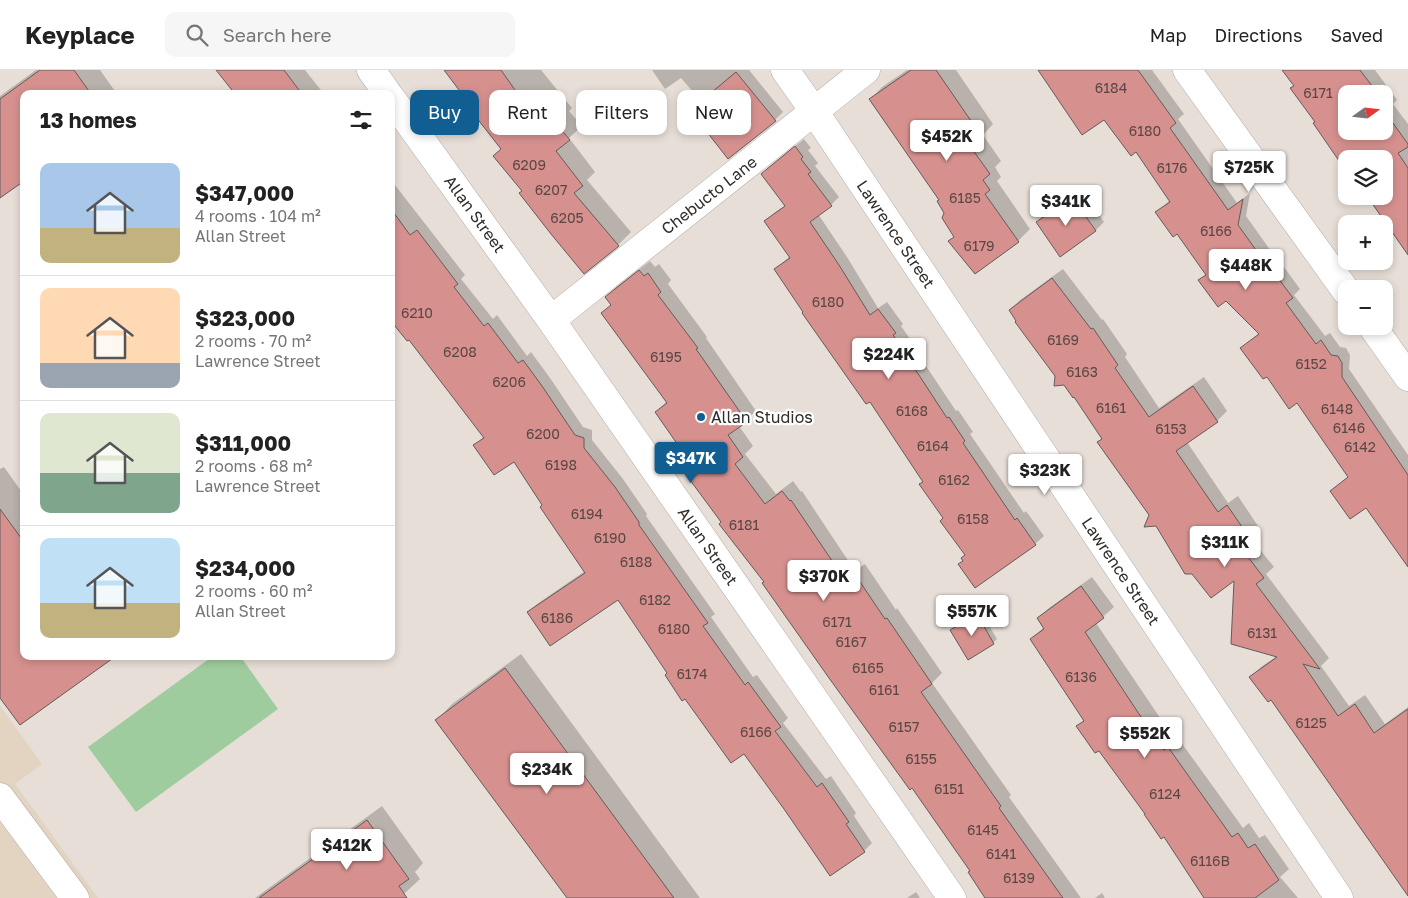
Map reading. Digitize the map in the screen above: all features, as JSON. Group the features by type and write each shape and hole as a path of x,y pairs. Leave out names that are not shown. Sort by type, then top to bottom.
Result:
{"street":[{"path":"371,70 385,90"},
{"name":"Lawrence Street","path":"785,70 1339,898"},
{"name":"Chebucto Lane","path":"551,320 866,70"},
{"path":"1187,70 1338,280"},
{"name":"Allan Street","path":"395,104 551,320 952,898"},
{"path":"1378,335 1408,377"},
{"path":"0,797 74,898"}],"shaded area":[{"path":"0,706 42,764 15,784 98,898 0,898"}],"green space":[{"path":"208,660 243,660 278,709 136,812 88,747"}],"building":[{"path":"40,70 74,70 88,90 20,90 20,184 0,198 0,99"},
{"path":"216,70 284,70 299,90 232,90"},
{"path":"444,70 501,70 515,90 489,90 489,134 479,121 479,90 459,90"},
{"path":"911,70 936,70 982,137 970,146 990,174 983,180 990,190 985,194 1019,242 975,274 948,241 954,237 942,218 944,213 937,201 939,200 869,99"},
{"path":"1038,70 1138,70 1176,123 1170,128 1228,210 1243,199 1238,225 1293,298 1286,303 1316,344 1321,340 1331,355 1338,356 1342,363 1342,377 1408,475 1408,567 1366,508 1350,519 1330,491 1348,477 1297,403 1289,409 1267,377 1263,379 1240,348 1259,334 1226,301 1218,307 1198,280 1206,275 1177,234 1173,237 1155,212 1170,202 1136,152 1131,156 1104,120 1082,135"},
{"path":"1282,70 1360,70 1371,85 1338,85 1338,140 1393,140 1393,123 1408,144 1408,147 1398,153 1408,168 1408,255 1393,233 1393,215 1380,215 1373,205 1393,205 1393,150 1338,150 1338,159 1313,123 1315,122 1290,88 1294,86"},
{"path":"736,72 751,90 714,90"},
{"path":"751,90 776,121 728,159 709,135 751,135"},
{"path":"490,135 566,135 570,140 556,151 583,186 574,193 619,246 584,274 519,193 522,191 493,156 501,149"},
{"path":"795,146 803,157 801,159 811,172 808,174 832,206 810,222 870,315 878,309 896,333 893,335 915,365 913,366 947,418 949,417 965,441 963,443 1015,520 1017,518 1036,545 975,588 958,564 963,561 961,558 965,555 940,521 943,518 919,484 923,482 870,402 866,404 802,313 774,269 790,258 764,221 785,206 761,174"},
{"path":"1072,197 1096,231 1060,257 1036,222"},
{"path":"395,214 410,235 417,230 458,284 454,287 484,326 488,323 518,363 523,360 575,435 584,438 584,448 615,487 639,522 639,525 708,623 703,626 745,685 748,682 781,727 775,731 817,787 822,783 849,822 846,824 865,852 830,876 744,754 731,763 685,699 682,701 665,675 667,673 618,600 550,646 527,612 585,573 540,507 542,505 514,462 494,475 473,445 484,438 409,340 407,341 395,326"},
{"path":"639,270 644,276 648,273 661,292 658,295 698,348 696,349 747,422 728,435 743,457 735,464 765,504 782,491 791,500 845,580 854,573 932,684 921,692 1001,806 999,808 1063,898 985,898 968,872 970,871 912,788 910,790 762,583 764,582 719,524 721,522 690,480 698,474 655,412 667,403 601,313 611,305 605,297"},
{"path":"1052,278 1091,329 1093,328 1118,365 1115,368 1149,417 1193,386 1218,422 1176,451 1218,512 1227,505 1249,537 1239,545 1264,578 1256,584 1320,669 1303,664 1338,716 1355,704 1374,733 1408,709 1408,896 1271,700 1268,702 1249,677 1277,657 1231,644 1234,581 1211,598 1192,574 1185,574 1156,526 1144,527 1149,515 1097,442 1102,439 1064,385 1054,386 1055,376 1015,322 1009,310"},
{"path":"0,509 20,536 20,660 110,660 20,725 0,698"},
{"path":"1081,586 1104,618 1085,632 1137,711 1164,750 1168,747 1232,837 1238,833 1248,848 1255,844 1279,880 1255,898 1204,898 1164,837 1161,839 1099,751 1095,753 1076,726 1084,721 1030,639 1044,629 1037,618"},
{"path":"977,614 994,644 968,660 950,630"},
{"path":"505,668 674,898 567,898 435,720"},
{"path":"367,820 409,879 399,886 407,898 259,898"}],"place":[{"name":"Allan Studios","path":"701,417"}]}
